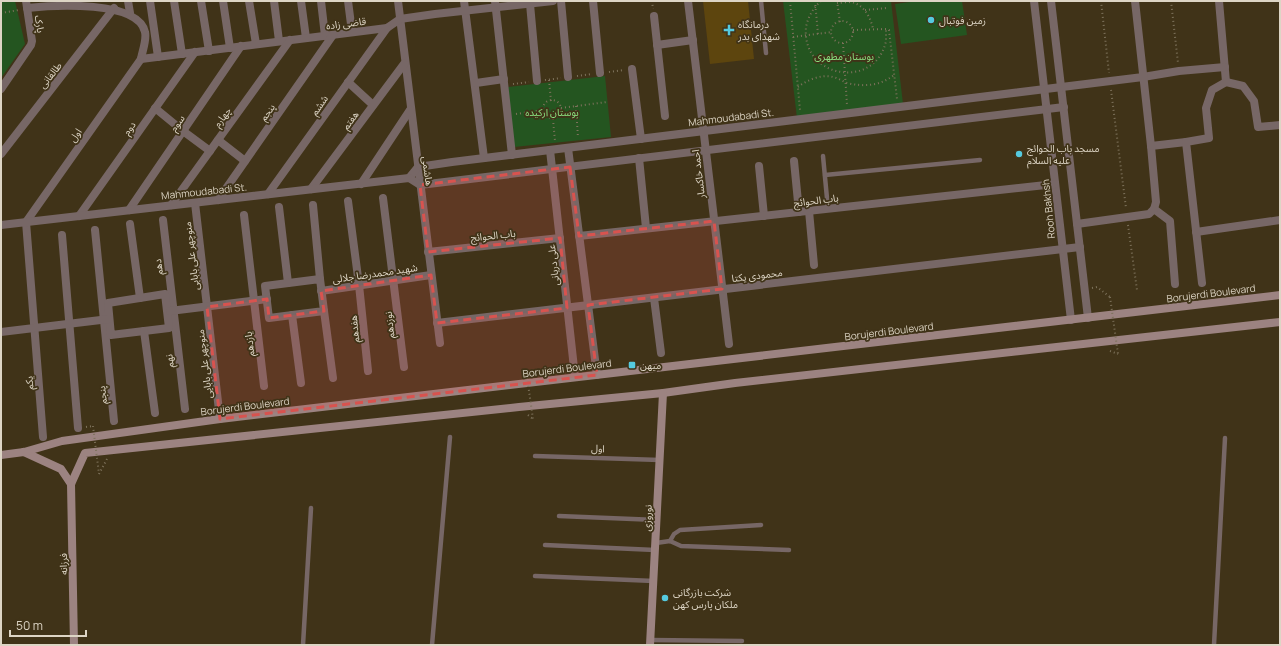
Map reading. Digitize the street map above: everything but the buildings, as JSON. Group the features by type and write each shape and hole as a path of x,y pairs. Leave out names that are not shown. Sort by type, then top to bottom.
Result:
{"main road":[{"name":"Borujerdi Boulevard","path":"1,455 24,452 62,441 220,419 1280,295"},
{"path":"24,452 60,469 72,484 86,453 663,393 735,383 1280,322"},
{"name":"نوروزی","path":"650,643 663,393"},
{"name":"فرزانه","path":"72,484 74,645"}],"street":[{"path":"128,1 130,13"},
{"path":"150,1 158,57"},
{"path":"174,1 182,54"},
{"path":"201,1 208,51"},
{"path":"223,1 230,48"},
{"path":"249,1 256,44"},
{"path":"274,1 279,41"},
{"path":"301,1 306,38"},
{"path":"321,1 329,35"},
{"path":"348,1 352,32"},
{"name":"هاشمی","path":"398,1 404,64 440,343"},
{"path":"464,1 476,83 484,158"},
{"name":"قاضی زاده","path":"141,60 387,28 400,19 466,11 495,4 530,4 553,1"},
{"path":"561,1 568,77"},
{"path":"593,1 600,73"},
{"name":"احمد خاکسار","path":"688,1 728,344"},
{"name":"Rooh Bakhsh","path":"1034,1 1071,320"},
{"path":"1051,1 1088,318"},
{"path":"1077,224 1149,214 1154,209 1156,202 1135,1"},
{"path":"1219,1 1226,82"},
{"path":"26,4 82,2 104,4 130,13 142,24 146,34 141,60"},
{"name":"پارک","path":"1,89 31,45 32,41 26,4"},
{"path":"495,4 512,154"},
{"path":"530,4 537,82"},
{"name":"طالقانی","path":"1,154 114,8"},
{"path":"654,16 665,116"},
{"name":"ششم","path":"268,194 387,28"},
{"name":"پنجم","path":"218,200 329,35"},
{"name":"چهارم","path":"171,205 290,40"},
{"path":"657,45 693,40"},
{"name":"سوم","path":"129,210 241,46"},
{"name":"دوم","path":"79,216 195,52"},
{"name":"اول","path":"26,222 141,60"},
{"name":"هفتم","path":"311,189 404,64"},
{"name":"Mahmoudabadi St.","path":"418,167 512,154 1143,77 1179,71 1225,67"},
{"path":"632,69 641,139"},
{"path":"348,82 373,105"},
{"path":"476,83 504,82"},
{"path":"1151,146 1209,138 1206,108 1212,90 1226,82 1242,86 1254,101 1258,127 1280,125"},
{"path":"155,108 210,151"},
{"path":"418,167 409,178 420,185 1064,108"},
{"path":"361,184 410,110"},
{"path":"218,140 245,161"},
{"path":"1186,142 1202,283"},
{"path":"568,148 597,375"},
{"name":"علی دریانی","path":"553,150 552,169 575,378"},
{"path":"639,158 646,228"},
{"path":"794,161 799,212"},
{"path":"759,166 764,216"},
{"name":"Mahmoudabadi St.","path":"1,225 409,178"},
{"name":"باب الحوائج","path":"579,236 1055,184"},
{"name":"نوزدهم","path":"383,198 404,367"},
{"name":"هفدهم","path":"348,201 368,371"},
{"name":"منوچهر علی بابابی","path":"195,203 207,307"},
{"path":"313,205 320,279"},
{"path":"279,207 288,283"},
{"path":"1154,209 1170,221 1175,284"},
{"path":"809,211 814,264"},
{"name":"یازدهم","path":"244,215 264,386"},
{"name":"دهم","path":"163,220 170,311"},
{"path":"1196,232 1280,220"},
{"path":"26,222 34,328"},
{"path":"130,224 140,298"},
{"path":"95,230 107,319 111,335 169,328 170,311 165,294 108,303 107,319"},
{"path":"62,235 78,428"},
{"name":"باب الحوائج","path":"428,252 560,238"},
{"name":"محمودی یکتا","path":"437,323 1080,248"},
{"name":"شهید محمدرضا جلالی","path":"321,291 432,275"},
{"name":"شهید محمدرضا جلالی","path":"320,279 324,311 269,318 265,286 320,279"},
{"path":"654,298 661,353"},
{"path":"170,311 267,299"},
{"name":"منوچهر علی بابایی","path":"207,307 220,419"},
{"name":"نهم","path":"170,311 185,409"},
{"path":"324,311 333,378"},
{"path":"292,315 301,383"},
{"path":"1,332 107,319"},
{"name":"پنجم","path":"107,319 114,421"},
{"name":"یکم","path":"34,328 43,437"},
{"path":"144,331 155,413"}],"lane":[{"path":"761,1 766,54"},
{"path":"823,156 828,209"},
{"path":"825,175 980,160"},
{"path":"432,645 450,437"},
{"path":"1214,645 1225,438"},
{"name":"اول","path":"535,456 660,460"},
{"path":"303,645 310,508"},
{"path":"559,516 656,520"},
{"path":"544,545 655,547 670,541 674,534 680,530 761,525"},
{"path":"670,541 681,546 789,550"},
{"path":"535,576 654,581"},
{"path":"650,643 742,641"}],"path":[{"path":"790,1 801,114"},
{"path":"815,1 818,34"},
{"path":"821,1 815,6 807,21 806,35 808,47 815,58 824,67 836,72 846,73 862,70 872,63 881,53 886,41 886,29"},
{"path":"1102,1 1110,80 1137,290"},
{"path":"1171,1 1179,71"},
{"path":"840,22 837,2 854,2 864,10 871,21 873,29"},
{"path":"1,13 26,4"},
{"path":"864,10 887,8"},
{"path":"844,21 849,24 853,30 850,40 843,43 836,41 832,32 834,25 844,21"},
{"path":"853,30 890,30 897,102"},
{"path":"793,37 832,32"},
{"path":"843,43 846,73 847,113"},
{"path":"504,82 537,82 632,69"},
{"path":"798,87 804,82 823,76 833,77 846,83 864,86 886,81 894,75"},
{"path":"549,80 551,100"},
{"path":"551,100 558,103 560,108 560,113 553,118 547,117 543,110 544,104 551,100"},
{"path":"560,108 607,102"},
{"path":"576,106 579,140"},
{"path":"511,114 543,110"},
{"path":"553,118 553,150"},
{"path":"1097,287 1110,297 1118,354"},
{"path":"526,370 533,419"},
{"path":"93,426 100,474 110,451"}],"highlighted area":[{"path":"570,167 579,236 714,221 722,289 588,305 597,375 220,419 207,307 267,299 269,318 324,311 321,291 431,275 437,323 567,308 560,238 428,252 420,185"}],"green space":[{"path":"1,1 15,1 25,44 1,78"},
{"name":"بوستان مطهری","path":"783,1 891,1 903,104 797,118"},
{"name":"زمین فوتبال","path":"917,1 962,1 967,35 901,44 895,4"},
{"name":"بوستان ارکیده","path":"605,76 611,137 514,147 508,87"}],"place":[{"name":"زمین فوتبال","path":"931,20"},
{"name":"درمانگاه شهدای بدر","path":"729,30"},
{"name":"مسجد باب الحوائج علیه السلام","path":"1019,154"},
{"name":"میهن","path":"632,365"},
{"name":"شرکت بازرگانی ملکان پارس کهن","path":"665,598"}]}
